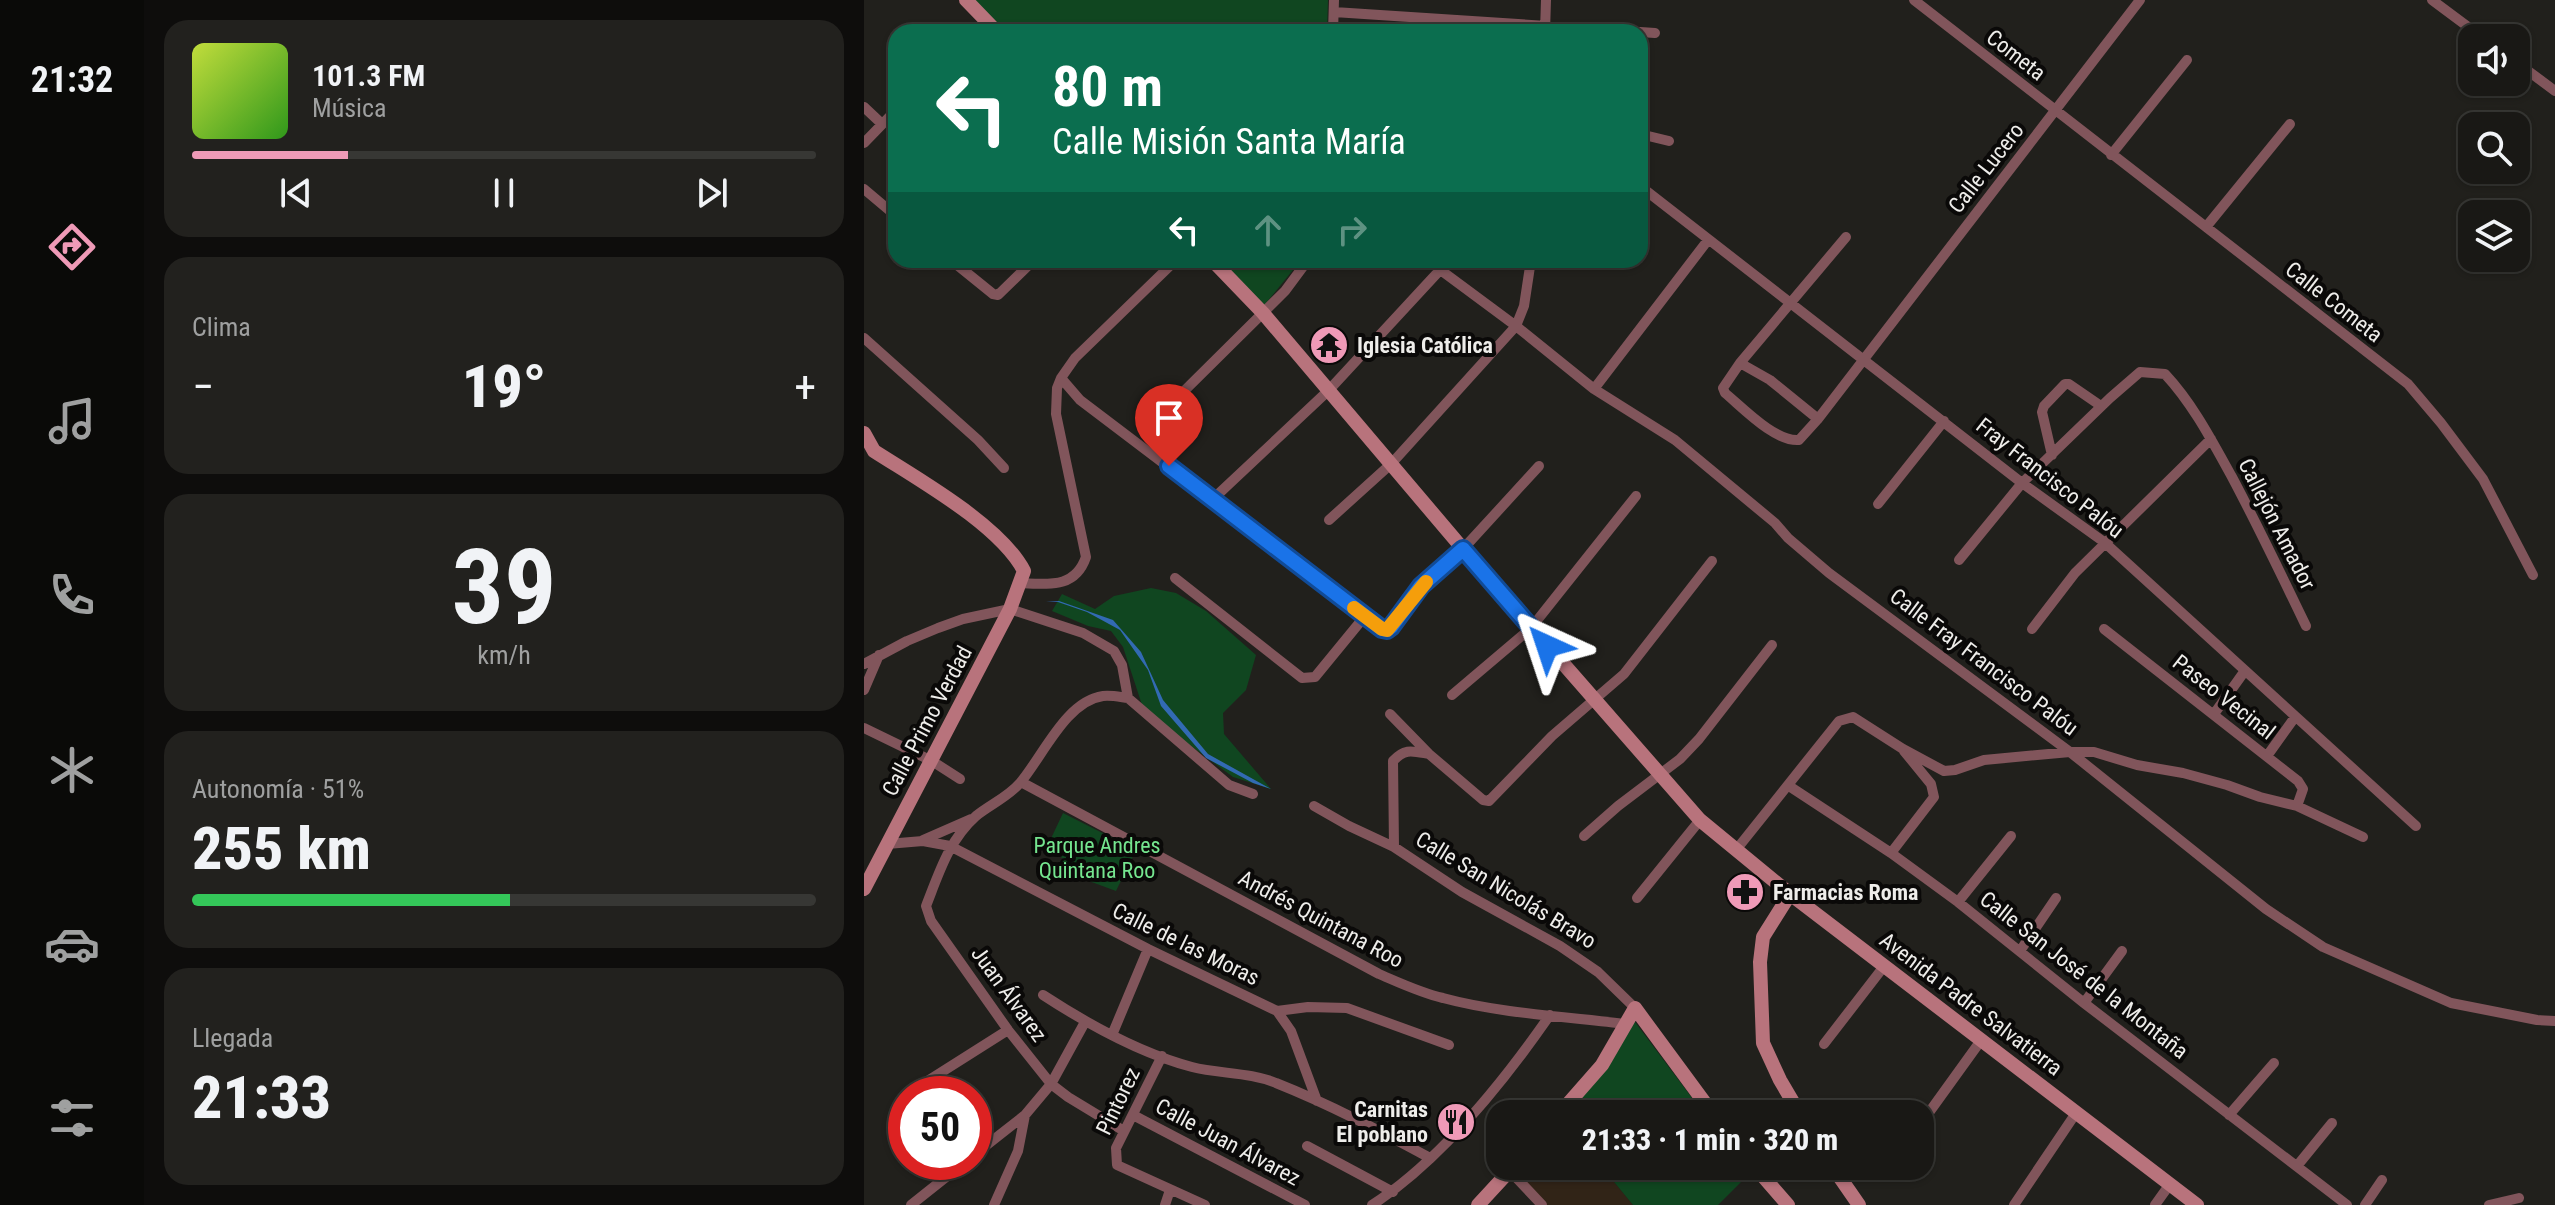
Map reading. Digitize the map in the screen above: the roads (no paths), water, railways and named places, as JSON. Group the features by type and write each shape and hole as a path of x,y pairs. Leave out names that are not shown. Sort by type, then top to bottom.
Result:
{"street":[{"path":"966,0 985,24"},
{"path":"1333,24 1334,0"},
{"path":"1545,24 1546,0"},
{"name":"Cometa","path":"1914,0 2054,111"},
{"name":"Calle Lucero","path":"1740,363 1723,388 1725,393 1769,430 1792,441 1799,440 2140,0"},
{"path":"2432,0 2464,24"},
{"path":"1334,12 1492,24"},
{"path":"1648,33 1655,33"},
{"path":"2111,155 2187,60"},
{"path":"2530,72 2555,91"},
{"path":"864,107 882,124"},
{"name":"Calle Cometa","path":"2054,111 2408,384 2483,479 2533,575"},
{"path":"864,143 888,118"},
{"path":"2206,227 2290,124"},
{"path":"1648,136 1669,141"},
{"path":"864,189 888,209"},
{"name":"Fray Francisco Palóu","path":"1648,192 2022,483 2104,542 2416,826"},
{"path":"1818,419 1770,380 1740,363 1846,237"},
{"path":"1594,389 1708,240"},
{"path":"961,268 993,294 1002,293 1026,268"},
{"path":"867,444 982,524 1018,559 1022,577 1054,584 1070,579 1081,570 1086,557 1056,414 1057,388 1075,358 1168,268"},
{"name":"Avenida Padre Salvatierra","path":"1220,268 1263,313 1531,628 1700,820 1790,894 2197,1205"},
{"path":"1172,403 1285,291 1302,268"},
{"name":"Calle Fray Francisco Palóu","path":"1437,268 1594,389 1675,440 1775,523 1829,573 2070,752 2266,909 2323,947 2451,1003 2555,1021"},
{"path":"1329,520 1392,463 1516,326 1528,289 1530,268"},
{"path":"1213,499 1329,390 1440,270"},
{"path":"864,338 969,432 1004,468"},
{"name":"Callejón Amador","path":"2101,406 2140,372 2165,374 2211,439 2270,548 2306,626"},
{"path":"1061,378 1080,400 1387,630 1421,586 1463,549 1539,466"},
{"path":"1959,560 2022,483 2052,455 2101,406 2069,384 2065,384 2042,412 2052,455"},
{"path":"1878,504 1944,421"},
{"path":"2032,629 2075,573 2104,542 2211,439"},
{"path":"1452,695 1531,628 1636,496"},
{"path":"1390,714 1429,754 1483,800 1489,801 1552,736 1624,674 1712,561"},
{"name":"Calle Primo Verdad","path":"864,889 1010,609 1022,577"},
{"path":"1175,578 1302,678 1315,677 1365,616"},
{"path":"864,664 907,641 963,619 1010,609 1083,633 1114,651 1122,665 1128,698"},
{"name":"Paseo Vecinal","path":"2104,629 2298,781 2303,789 2297,806"},
{"path":"1584,836 1680,759 1772,645"},
{"path":"864,690 879,655"},
{"path":"2214,714 2244,672"},
{"path":"887,844 923,841 976,816 1011,793 1067,717 1086,702 1106,695 1128,698 1229,785 1253,794"},
{"path":"1736,850 1839,721 1846,717 1861,720 1903,749 1944,771 1984,760 2094,752 2137,765 2183,773 2297,806 2363,837"},
{"path":"2267,756 2295,717"},
{"path":"864,728 932,761 960,779"},
{"path":"1891,853 1934,797 1931,784 1903,749"},
{"path":"1394,847 1393,761 1401,752 1409,750 1429,754"},
{"name":"Andrés Quintana Roo","path":"1021,782 1416,991 1445,999 1626,1024"},
{"name":"Calle San José de la Montaña","path":"1789,786 1891,853 1958,902 2347,1205"},
{"name":"Calle San Nicolás Bravo","path":"1314,806 1394,847 1462,892 1560,946 1598,972 1635,1008 1703,1100"},
{"path":"950,846 976,816"},
{"path":"1637,898 1700,820"},
{"path":"1958,902 2011,836"},
{"name":"Calle de las Moras","path":"923,841 950,846 1148,949 1277,1011"},
{"name":"Juan Álvarez","path":"950,846 926,906 928,915 1008,1030 1051,1084 1124,1131"},
{"path":"1790,894 1763,937 1760,962 1763,1043 1792,1100"},
{"path":"2020,951 2056,898"},
{"path":"1112,1035 1148,949"},
{"path":"2084,1003 2122,951"},
{"path":"1824,1044 1885,965"},
{"path":"1043,995 1112,1035 1191,1067 1273,1081 1378,1129 1430,1158"},
{"path":"1317,1101 1291,1031 1277,1011 1308,1007 1347,1008 1449,1045"},
{"path":"1571,1100 1602,1065 1635,1008"},
{"path":"1372,1205 1393,1192 1479,1107 1550,1015"},
{"path":"992,1141 1025,1115 1051,1084 1085,1022"},
{"path":"935,1076 1008,1030"},
{"path":"1934,1106 1982,1039"},
{"name":"Pintorez","path":"1162,1056 1116,1148 1117,1165 1170,1190"},
{"path":"2229,1115 2274,1063"},
{"path":"2014,1205 2076,1113"},
{"path":"994,1205 1018,1151 1025,1115"},
{"name":"Calle Juan Álvarez","path":"1133,1115 1305,1205"},
{"path":"2297,1166 2332,1123"},
{"path":"1307,1146 1393,1192"},
{"path":"911,1205 942,1180"},
{"path":"1481,1204 1502,1180"},
{"path":"1522,1180 1542,1205"},
{"path":"1766,1180 1788,1205"},
{"path":"1842,1180 1859,1205"},
{"path":"2365,1205 2382,1180"},
{"path":"2155,1205 2170,1184"},
{"path":"1165,1205 1170,1190 1205,1205"},
{"path":"2489,1205 2519,1198"}],"water":[{"path":"1059,601 1113,620 1141,652 1163,700 1208,754 1271,789 1206,758 1161,706 1148,670 1120,630 1087,612 1058,602 1046,602"}],"place":[{"name":"Iglesia Católica","path":"1329,345"},
{"name":"Farmacias Roma","path":"1745,892"},
{"name":"Carnitas El poblano","path":"1456,1122"}],"park label":[{"name":"Parque Andres Quintana Roo","path":"1097,858"}]}
